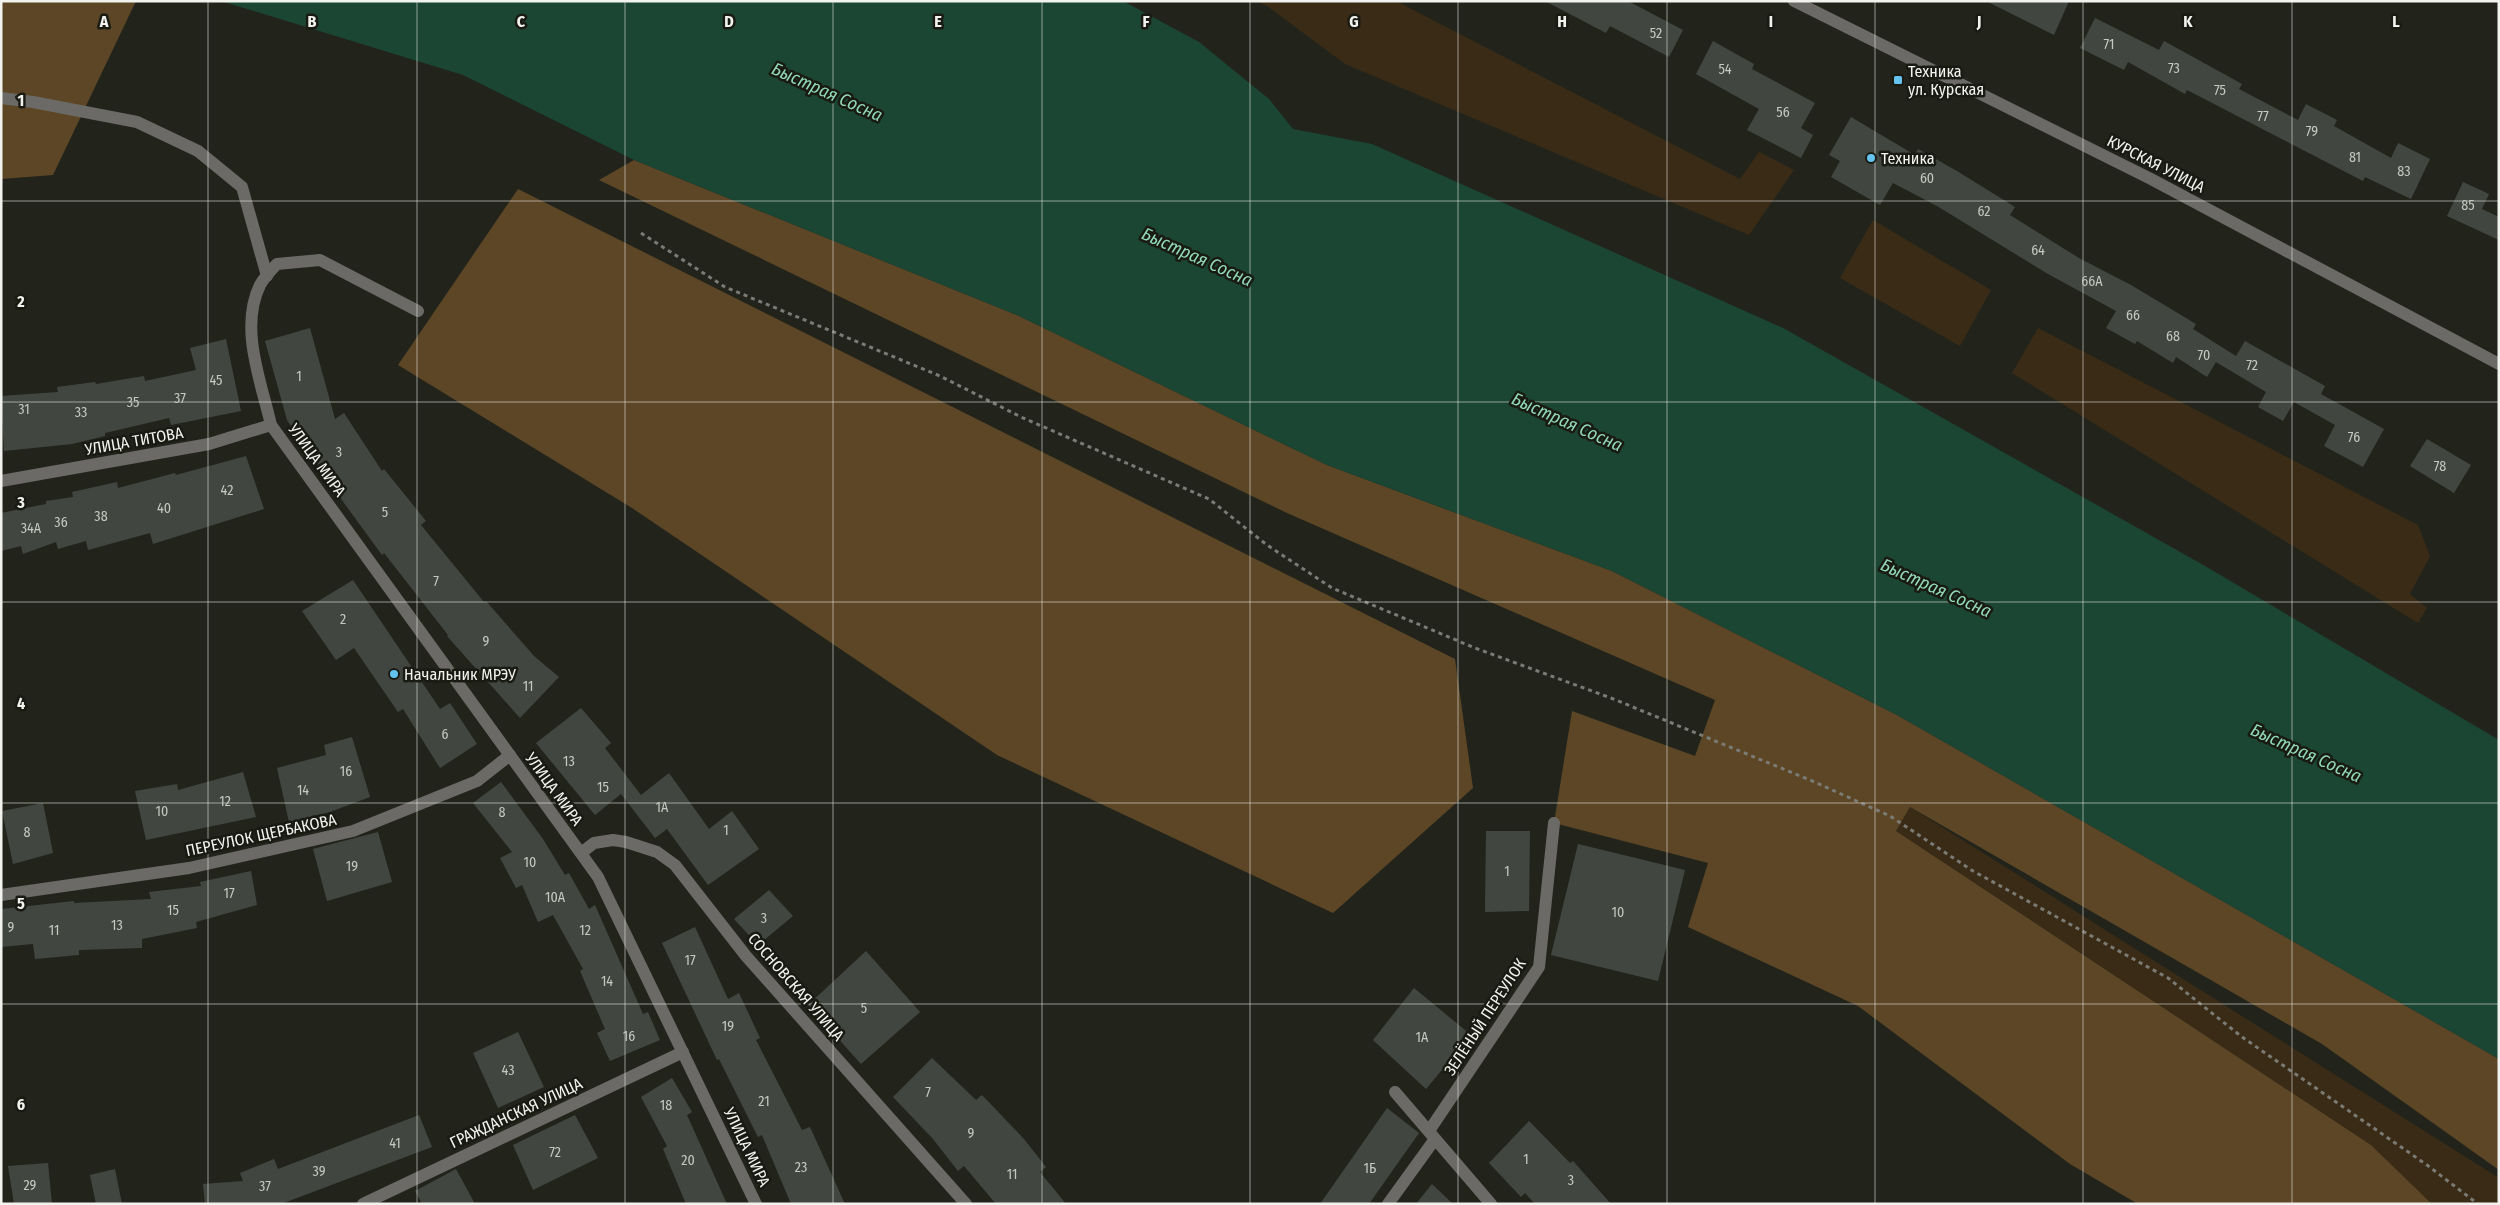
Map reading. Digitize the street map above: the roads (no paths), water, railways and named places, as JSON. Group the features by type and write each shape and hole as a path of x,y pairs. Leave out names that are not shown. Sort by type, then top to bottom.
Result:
{"street":[{"name":"КУРСКАЯ УЛИЦА","path":"1794,1 2151,179 2499,364"},
{"path":"1,98 33,102 138,122 198,152 242,187 267,276"},
{"path":"271,425 253,344 250,321 260,285 277,264 320,260 418,311"},
{"name":"УЛИЦА ТИТОВА","path":"1,481 210,444 271,425"},
{"name":"УЛИЦА МИРА","path":"271,425 598,877 756,1204"},
{"name":"ПЕРЕУЛОК ЩЕРБАКОВА","path":"1,895 189,868 353,832 477,781 510,755"},
{"name":"ЗЕЛЁНЫЙ ПЕРЕУЛОК","path":"1388,1204 1539,967 1554,823"},
{"name":"СОСНОВСКАЯ УЛИЦА","path":"581,853 594,843 613,840 657,852 675,865 746,956 966,1204"},
{"name":"ГРАЖДАНСКАЯ УЛИЦА","path":"363,1204 683,1052"},
{"path":"1395,1092 1491,1204"}],"water":[{"name":"Быстрая Сосна","path":"221,1 1123,1 1199,42 1269,99 1293,129 1372,144 1783,328 2205,566 2499,740 2499,1059 1897,715 1612,571 1327,465 1019,316 634,160 463,75"}],"place":[{"name":"Техника ул. Курская","path":"1898,80"},
{"name":"Техника","path":"1871,158"},
{"name":"Начальник МРЭУ","path":"394,674"}]}
